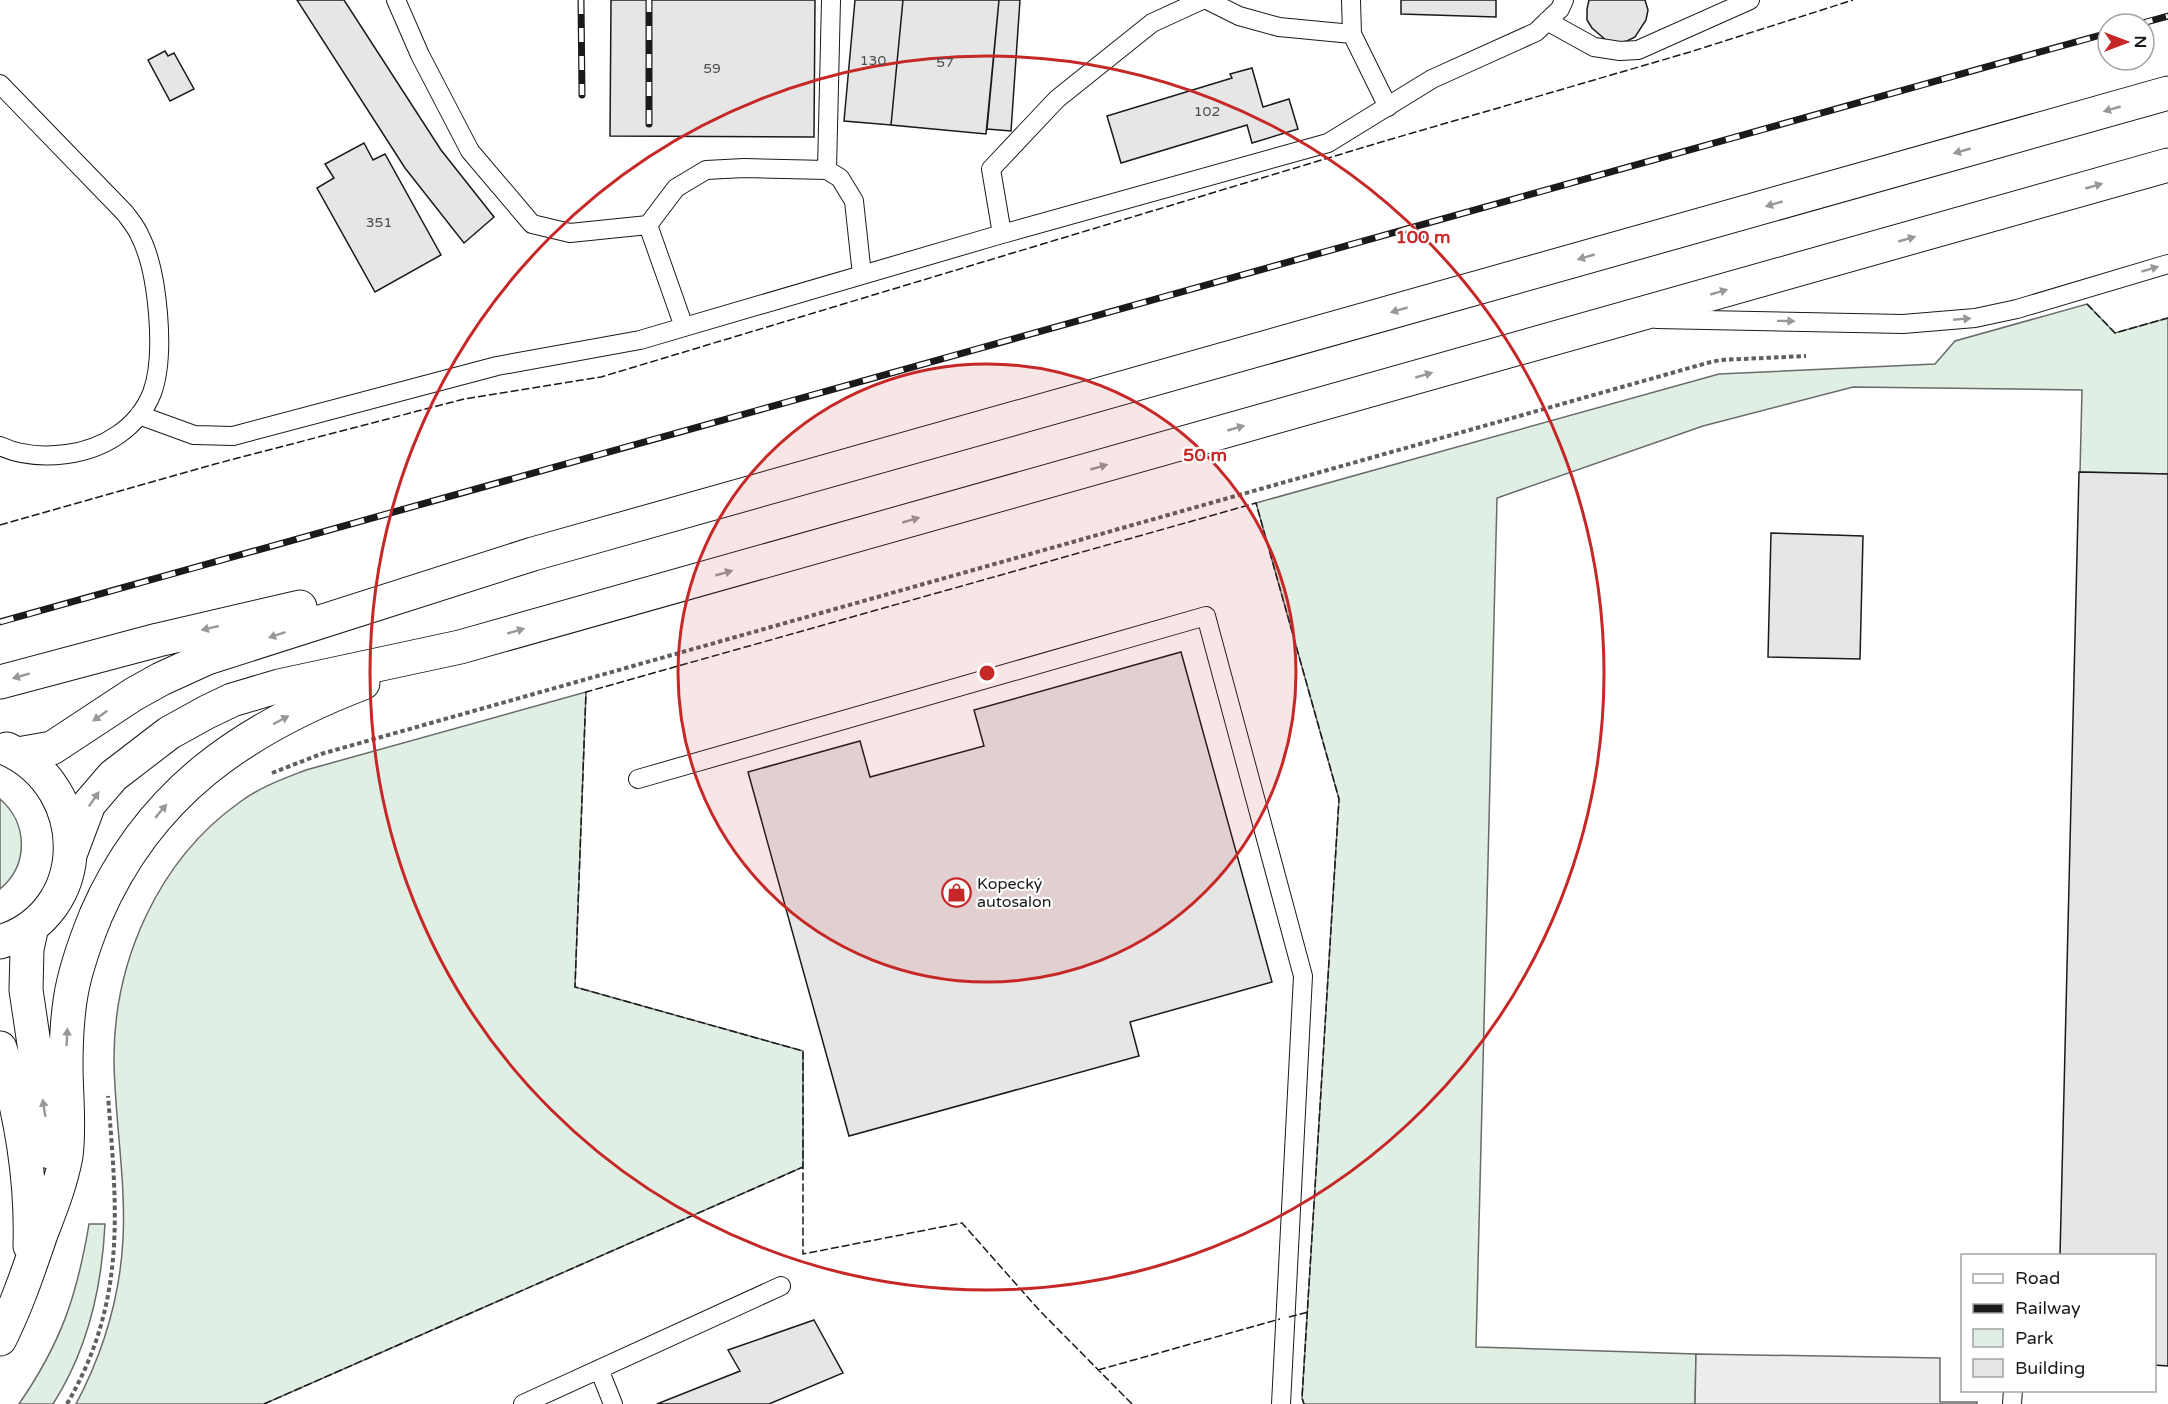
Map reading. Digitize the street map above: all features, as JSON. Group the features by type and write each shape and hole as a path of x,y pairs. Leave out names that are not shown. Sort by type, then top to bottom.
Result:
{"main road":[{"path":"9,750 52,748 134,694 207,658 533,554 2168,93"},
{"path":"0,942 32,926 47,911 67,874 71,852 89,804 113,776 169,733 232,700 279,686 460,647 2168,165"},
{"path":"0,682 169,638 533,554"},
{"path":"0,1339 16,1307 60,1182 66,1155 68,1121 67,1034 70,999 89,933 105,894 123,862 166,805 192,779 231,750 317,702 460,647"},
{"path":"9,750 41,772 58,795 68,823 71,852"},
{"path":"29,1269 43,1220 49,1181 50,1144 26,990 27,949 32,926"},
{"path":"0,1048 15,1101 28,1186 29,1269"},
{"path":"0,1138 14,1183 29,1269"}],"lane":[{"path":"396,0 420,56 470,151 532,224 570,233 648,225 676,188 706,170 744,168 827,170 840,177 854,201 862,275"},
{"path":"827,170 831,0"},
{"path":"1002,234 991,169 1057,99 1152,23 1202,0"},
{"path":"1207,0 1239,16 1279,27 1352,34"},
{"path":"1351,0 1352,34 1388,107"},
{"path":"139,415 194,435 233,436 497,366 640,340 1002,234 1328,143 1432,79 1536,32 1560,9 1564,0"},
{"path":"1547,21 1594,47 1620,51 1638,50 1750,0"},
{"path":"0,84 125,213 140,235 149,259 159,327 157,367 152,392 139,415 124,432 100,445 79,452 47,456 12,452 0,446"},
{"path":"648,225 684,327"},
{"path":"1622,319 1903,324 1975,318 2017,309 2168,264"},
{"path":"638,779 1206,616 1303,976 1281,1404"},
{"path":"523,1404 781,1286"},
{"path":"599,1369 613,1404"}],"path":[{"path":"263,777 290,764 321,754 1707,363 1720,360 1812,355"},
{"path":"66,1404 81,1379 98,1338 110,1292 115,1246 115,1200 108,1093"}],"green space":[{"path":"2087,304 2115,333 2168,318 2168,474 2080,472 2082,390 1853,387 1703,426 1497,498 1476,1347 1696,1354 1695,1404 1304,1404 1302,1398 1339,799 1256,503 1719,374 1935,364 1955,341"},
{"path":"586,692 575,987 803,1051 803,1167 264,1404 76,1404 86,1385 109,1324 121,1261 124,1217 114,1062 116,1024 122,987 132,951 146,916 164,883 186,853 211,826 240,802 272,784 306,770"},
{"path":"0,799 16,820 21,844 16,868 0,889"},
{"path":"89,1224 105,1224 96,1295 84,1340 65,1384 53,1404 19,1404 46,1360 65,1318 79,1274"}],"shaded area":[{"path":"1696,1354 1940,1358 1940,1402 1977,1402 1977,1404 1695,1404"}],"building":[{"path":"297,0 344,0 441,150 494,217 464,243 405,168"},
{"path":"611,0 815,0 814,137 610,136"},
{"path":"855,0 903,0 891,125 844,121"},
{"path":"903,0 999,0 986,134 891,125"},
{"path":"999,0 1020,0 1011,131 987,129"},
{"path":"1401,0 1496,0 1496,17 1401,14"},
{"path":"1589,0 1645,0 1648,10 1646,20 1635,37 1616,43 1607,41 1592,28 1587,20"},
{"path":"165,51 168,56 174,53 194,89 170,101 148,60"},
{"path":"1252,68 1263,107 1289,99 1298,129 1252,143 1247,125 1121,163 1107,116 1232,78 1230,74"},
{"path":"364,143 373,160 385,154 441,255 375,292 317,188 334,178 325,164"},
{"path":"2079,472 2168,474 2168,1366 2156,1365 2156,1254 2060,1254"},
{"path":"1771,533 1863,536 1860,659 1768,657"},
{"path":"1181,652 1272,982 1130,1022 1139,1056 849,1136 748,772 860,741 870,777 984,746 974,710"},
{"path":"814,1320 843,1373 769,1404 657,1404 740,1371 728,1350"}],"railway":[{"path":"581,0 582,95"},
{"path":"649,0 649,124"},
{"path":"2156,19 2168,16"},
{"path":"0,622 2096,36"}],"fence":[{"path":"0,525 215,464 464,399 601,377 1378,143 1690,52 1853,0"},
{"path":"2087,304 2115,333 2168,318"},
{"path":"1132,1404 1040,1311 962,1223 803,1254 803,1051 575,987 586,692 1256,503 1339,799 1302,1398 1304,1404"},
{"path":"264,1404 803,1167"},
{"path":"1289,1317 1308,1312"},
{"path":"1098,1370 1280,1319"}],"place":[{"name":"Kopecký autosalon","path":"956,893"}]}
